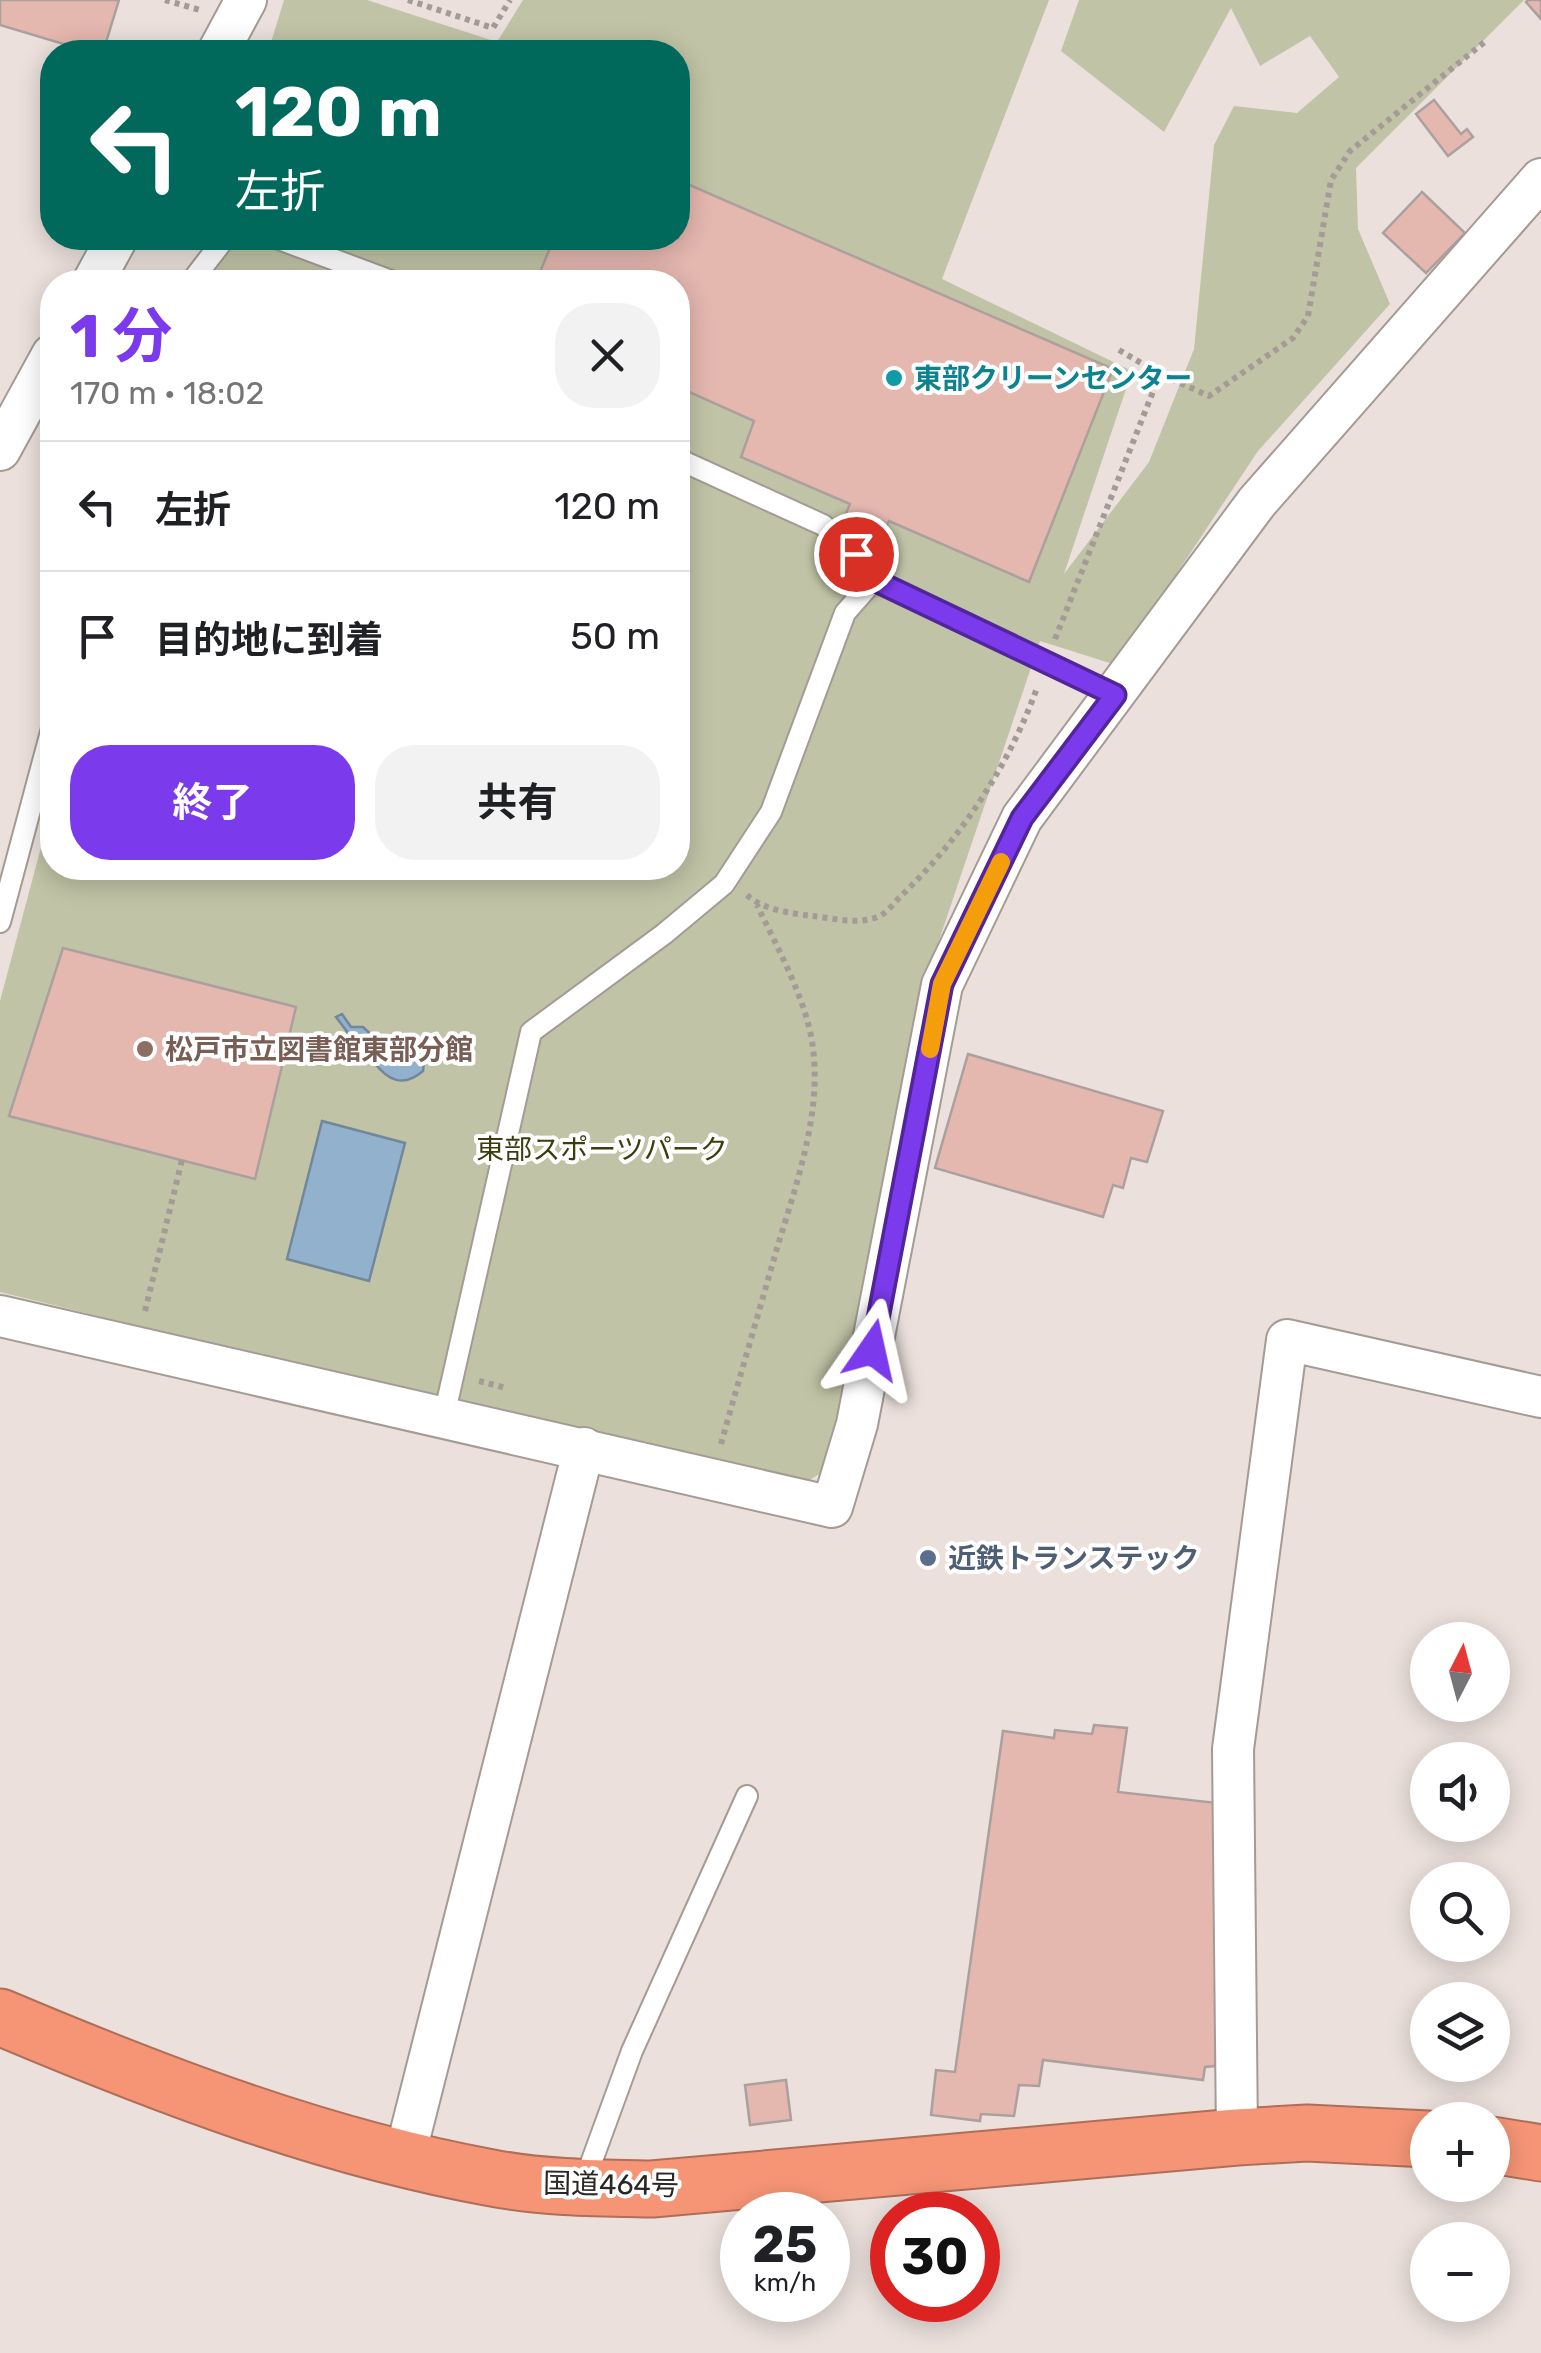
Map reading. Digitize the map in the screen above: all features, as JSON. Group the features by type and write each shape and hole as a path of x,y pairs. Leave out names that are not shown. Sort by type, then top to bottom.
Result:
{"highway":[{"name":"国道464号","path":"0,2016 90,2055 330,2140 495,2179 582,2188 652,2189 1237,2137 1307,2133 1410,2137"},
{"path":"1510,2148 1541,2153"}],"street":[{"path":"224,40 246,0"},
{"path":"0,1316 832,1506 858,1424 942,984 1022,818 1256,502 1541,179"},
{"path":"0,450 40,377"},
{"path":"1237,2137 1232,1749 1286,1340 1541,1397"},
{"path":"404,2159 584,1448"}],"lane":[{"path":"200,270 216,250"},
{"path":"308,250 362,270"},
{"path":"690,465 823,525 856,554 874,580 1115,695"},
{"path":"444,1416 531,1032 664,934 728,878 771,812 845,612 874,580"},
{"path":"0,922 40,773"},
{"path":"582,2188 632,2052 747,1796"}],"path":[{"path":"408,0 493,28 510,0"},
{"path":"1119,350 1209,396 1293,338 1308,316 1331,180 1350,151 1487,40"},
{"path":"757,904 852,921 880,916 929,869 977,805 1022,730 1160,374"},
{"path":"711,1478 792,1196 810,1122 813,1090 810,1030 790,977 757,904 728,878"},
{"path":"136,1346 182,1160"}],"green space":[{"name":"東部スポーツパーク","path":"284,0 367,0 491,40 272,40"},
{"name":"東部スポーツパーク","path":"523,0 1049,0 942,279 1132,371 1064,574 1149,462 1194,349 1214,145 1234,106 1297,113 1339,77 1310,36 1260,66 1231,8 1164,132 1061,51 1079,0 1524,0 1356,168 1358,229 1390,304 1258,451 1116,665 1040,641 929,970 831,1467 798,1487 0,1292 0,1001 40,851 40,880 690,880 690,270 200,270 206,250 690,250 690,40 498,40"}],"water":[{"path":"342,1014 351,1027 363,1027 378,1041 397,1034 419,1042 425,1051 423,1071 402,1081 384,1073 373,1061 357,1065 349,1062 342,1045 348,1033 336,1017"},
{"path":"322,1121 405,1143 369,1281 287,1259"}],"building":[{"path":"0,0 119,0 107,40 50,40 0,25"},
{"path":"1541,0 1541,19 1526,2"},
{"path":"1434,100 1461,134 1467,129 1473,137 1448,156 1416,114"},
{"name":"東部クリーンセンター","path":"690,185 1113,369 1029,582 889,521 881,538 842,523 850,504 741,457 754,421 690,392 690,270 541,270 549,250 690,250"},
{"path":"1422,192 1465,233 1426,273 1383,233"},
{"path":"63,948 296,1007 255,1179 9,1116"},
{"path":"968,1054 1163,1111 1147,1162 1131,1158 1123,1188 1113,1185 1103,1217 935,1168"},
{"path":"1094,1725 1127,1728 1118,1792 1226,1804 1215,2066 1205,2067 1203,2080 1043,2060 1039,2086 1019,2085 1014,2116 981,2114 980,2121 931,2115 936,2070 955,2072 1003,1731 1054,1738 1055,1730 1092,1734"},
{"path":"786,2080 791,2120 750,2125 745,2085"}],"slow traffic":[{"path":"930,1049 942,984 1001,862"}],"place":[{"name":"東部クリーンセンター","path":"894,378"},
{"name":"松戸市立図書館東部分館","path":"145,1049"},
{"name":"近鉄トランステック","path":"928,1558"}],"route":[{"path":"856,554 874,580 1115,695 1022,818 942,984 872,1350"}]}
